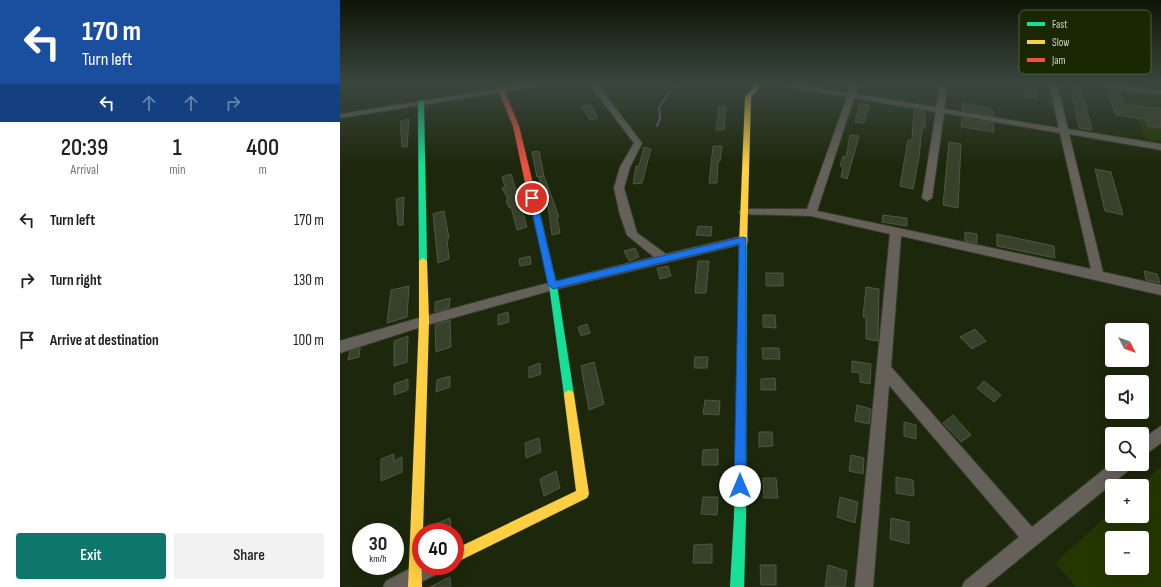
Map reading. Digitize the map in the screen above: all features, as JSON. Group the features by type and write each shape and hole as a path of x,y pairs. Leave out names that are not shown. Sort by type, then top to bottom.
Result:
{"street":[{"path":"340,116 367,111"},
{"path":"392,587 415,581 424,321 421,111"},
{"path":"464,552 583,494 553,285 516,126 510,111"},
{"path":"614,111 638,142 625,167 619,188 628,229 632,235 648,248 665,259"},
{"path":"737,587 740,517 743,240 747,111"},
{"path":"811,213 845,111"},
{"path":"927,198 940,111"},
{"path":"953,111 1064,132 1161,147"},
{"path":"1059,111 1098,275"},
{"path":"744,212 811,213 1161,290"},
{"path":"864,587 896,232"},
{"path":"340,347 424,321 553,285 743,240"},
{"path":"884,369 1031,538"},
{"path":"1149,443 1161,433"},
{"path":"971,587 1114,471"}],"shaded area":[{"path":"1135,111 1161,111 1161,142 1146,140"},
{"path":"1161,467 1161,587 1076,587 1055,563 1105,517 1105,523 1149,523 1149,479 1148,479"}],"building":[{"path":"585,111 594,111 598,118 590,120"},
{"path":"718,111 726,111 724,130 716,130"},
{"path":"858,111 867,111 864,123 855,122"},
{"path":"914,111 925,112 925,128 922,128 919,157 913,189 900,186 908,140 912,140"},
{"path":"964,111 992,111 993,116"},
{"path":"1076,111 1087,111 1092,130 1079,128"},
{"path":"1115,111 1161,111 1161,128 1148,126 1145,119 1116,115"},
{"path":"962,118 993,123 994,132 961,127"},
{"path":"409,119 407,147 402,147 400,121"},
{"path":"850,135 859,136 847,179 841,177 843,167 840,166 843,156 846,157"},
{"path":"949,142 961,144 958,208 943,205"},
{"path":"713,146 722,146 720,161 718,161 717,183 709,183"},
{"path":"644,147 651,149 642,183 633,184 636,166 639,166"},
{"path":"539,151 544,176 537,177 532,152"},
{"path":"1095,169 1111,172 1123,215 1105,211"},
{"path":"511,174 527,227 517,230 511,207 509,208 506,200 508,199 502,188 505,187 502,177"},
{"path":"544,176 559,217 557,218 560,233 552,235 548,206 546,206 544,200 539,177"},
{"path":"404,197 403,225 398,225 396,199"},
{"path":"444,211 449,238 447,239 449,259 438,263 433,214"},
{"path":"883,215 907,218 907,226 882,222"},
{"path":"698,226 712,227 711,236 696,235"},
{"path":"965,232 977,234 977,243 965,241"},
{"path":"997,234 1054,246 1055,258 997,246"},
{"path":"635,248 639,257 629,261 624,251"},
{"path":"530,256 531,264 520,266 519,259"},
{"path":"698,261 709,261 706,293 695,293"},
{"path":"668,266 671,276 660,279 657,268"},
{"path":"1144,271 1157,274 1160,283 1146,280"},
{"path":"766,273 783,273 783,286 766,286"},
{"path":"409,286 407,317 387,323 391,290"},
{"path":"866,287 879,289 878,341 866,339 866,317 863,317"},
{"path":"450,298 449,308 435,312 435,302"},
{"path":"508,312 509,322 498,325 498,315"},
{"path":"763,315 775,315 776,328 763,327"},
{"path":"450,320 451,347 436,352 435,325"},
{"path":"587,324 590,333 581,336 578,327"},
{"path":"975,329 986,341 972,349 960,337"},
{"path":"408,336 407,362 394,366 394,341"},
{"path":"360,348 359,357 348,360 350,351"},
{"path":"762,348 779,348 780,359 763,359"},
{"path":"695,357 708,357 707,368 694,368"},
{"path":"852,361 871,364 870,384 860,382 860,373 852,372"},
{"path":"594,362 604,404 589,410 581,366"},
{"path":"540,363 541,374 529,378 529,367"},
{"path":"450,376 450,387 436,392 437,380"},
{"path":"775,378 776,390 761,390 761,379"},
{"path":"408,379 408,390 394,395 394,384"},
{"path":"984,381 1001,395 994,402 977,388"},
{"path":"705,400 720,401 719,415 703,414"},
{"path":"857,405 871,409 869,424 855,421"},
{"path":"953,415 971,435 961,442 943,423"},
{"path":"904,422 916,425 916,439 904,436"},
{"path":"759,432 772,432 773,446 759,447"},
{"path":"539,438 541,452 526,458 525,443"},
{"path":"718,449 718,465 702,465 703,450"},
{"path":"394,454 394,461 402,457 402,472 381,481 381,459"},
{"path":"851,455 864,458 863,474 849,471"},
{"path":"556,471 560,488 544,496 540,479"},
{"path":"896,477 913,480 914,496 896,493"},
{"path":"763,478 776,478 778,498 764,498"},
{"path":"703,497 718,497 717,515 701,514"},
{"path":"840,497 858,502 855,523 837,517"},
{"path":"450,518 450,523 438,523"},
{"path":"891,518 909,522 909,544 890,539"},
{"path":"712,544 712,563 693,563 694,545"},
{"path":"760,565 776,565 776,585 761,585"},
{"path":"828,565 847,571 845,587 825,587"},
{"path":"450,577 451,587 430,587"}],"waterway":[{"path":"657,126 660,118 659,111"}],"traffic: fast":[{"path":"421,111 423,261"},
{"path":"531,192 553,285 569,395"},
{"path":"737,587 740,517 743,246"}],"traffic: slow":[{"path":"743,246 748,111"},
{"path":"415,587 424,321 423,261"},
{"path":"464,552 583,494 569,395"}],"traffic: jam":[{"path":"510,111 516,126 531,192"}],"route":[{"path":"532,198 553,285 743,240 740,486"}]}
